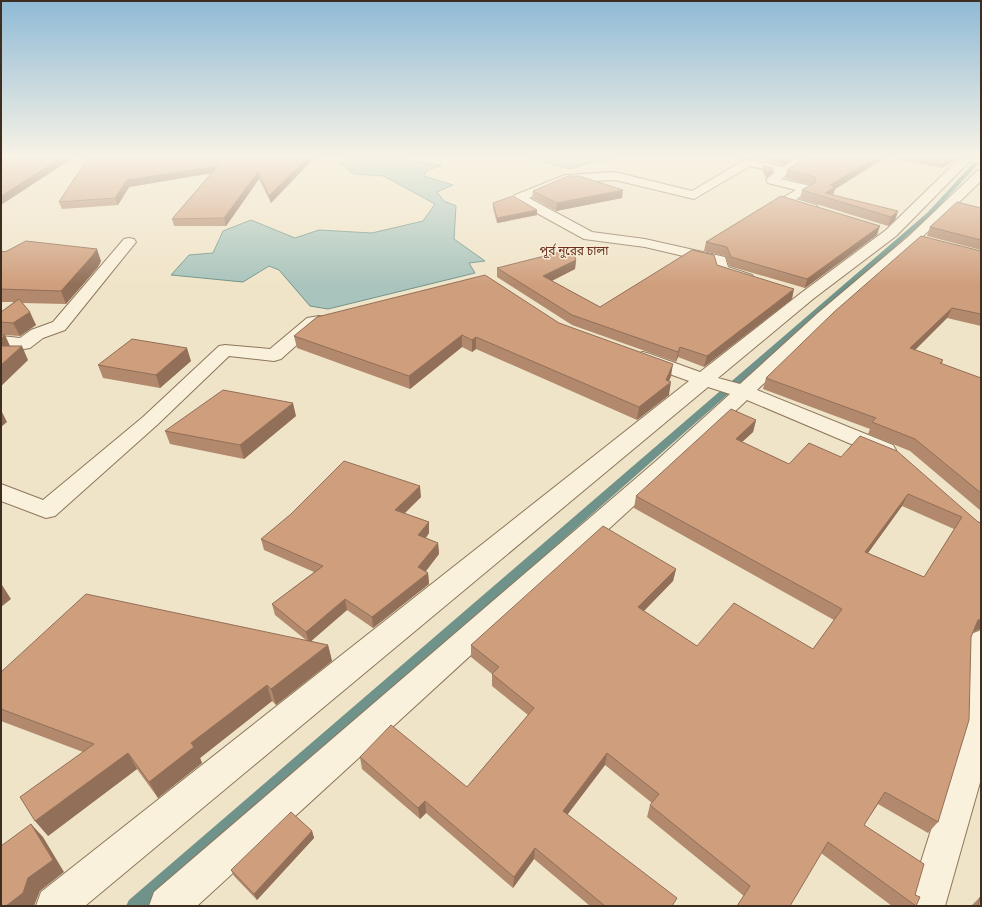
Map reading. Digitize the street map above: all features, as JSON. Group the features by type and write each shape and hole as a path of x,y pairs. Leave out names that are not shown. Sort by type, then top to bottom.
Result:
{"street":[{"path":"523,200 589,236 645,244 720,260 721,270 757,281"},
{"path":"786,200 823,212"},
{"path":"168,906 440,666 746,392 824,317 903,236 932,200"},
{"path":"55,906 704,380 800,294 903,236 948,200"},
{"path":"1,341 24,344 37,334 59,326 129,242"},
{"path":"1,492 46,510 150,421 225,350 274,355 313,322 336,317"},
{"path":"623,351 704,380 746,392 901,457"},
{"path":"926,906 978,732 979,649 981,642"}],"water":[{"path":"428,200 443,200 456,206 454,239 485,261 469,263 475,273 328,309 310,306 279,270 269,266 243,282 171,275 189,255 213,253 223,231 251,220 295,238 319,230 372,233 423,221 435,204"}],"building":[{"path":"60,200 82,200 59,202"},
{"path":"188,200 237,200 224,218 172,219"},
{"path":"501,200 520,200 537,210 497,218 493,203"},
{"path":"552,200 571,200 557,203"},
{"path":"774,200 795,200 880,226 807,279 731,257 727,247 706,242"},
{"path":"836,200 855,200 898,211 891,217"},
{"path":"957,202 981,208 981,240 930,227"},
{"path":"921,236 981,251 981,314 952,308 910,348 943,360 940,363 981,378 981,493 915,439 872,422 876,418 766,378 834,312"},
{"path":"26,241 97,249 61,291 1,289 1,251 5,252"},
{"path":"572,249 576,260 543,276 600,307 692,250 714,255 717,265 794,289 707,356 680,347 678,352 572,315 497,268"},
{"path":"485,275 559,323 673,364 666,380 671,382 639,407 476,337 472,340 462,335 409,376 294,336 317,317"},
{"path":"19,299 30,312 13,323 1,322 1,312"},
{"path":"132,339 187,348 156,375 98,365"},
{"path":"1,346 22,346 1,365"},
{"path":"223,390 293,403 240,445 165,431"},
{"path":"731,409 756,420 736,439 789,464 809,443 841,457 860,436 897,451 981,523 981,619 978,620 971,637 969,720 938,822 885,792 864,825 924,864 915,895 920,897 916,906 828,842 790,906 737,906 750,886 650,805 659,794 607,753 563,811 677,898 672,906 605,906 535,848 514,877 425,801 418,808 360,757 391,725 467,787 534,708 492,674 499,667 471,645 603,526 676,569 638,607 697,646 734,603 813,649 842,609 636,496","holes":["908,494 962,517 924,577 865,552"]},
{"path":"344,461 420,486 395,510 429,522 418,535 438,543 418,567 428,573 372,617 345,599 306,632 272,604 323,566 261,539 291,514"},
{"path":"86,594 328,645 271,689 267,685 191,743 194,747 149,782 128,753 35,821 20,797 94,744 1,709 1,672"},
{"path":"291,812 312,831 254,894 231,870"},
{"path":"31,824 53,860 28,878 23,893 6,906 1,906 1,846"},
{"path":"980,897 981,906 978,906"}],"waterway":[{"path":"135,906 929,214 942,200"}],"district":[{"name":"পূর্ব নুরের চালা","path":"574,250"}]}
